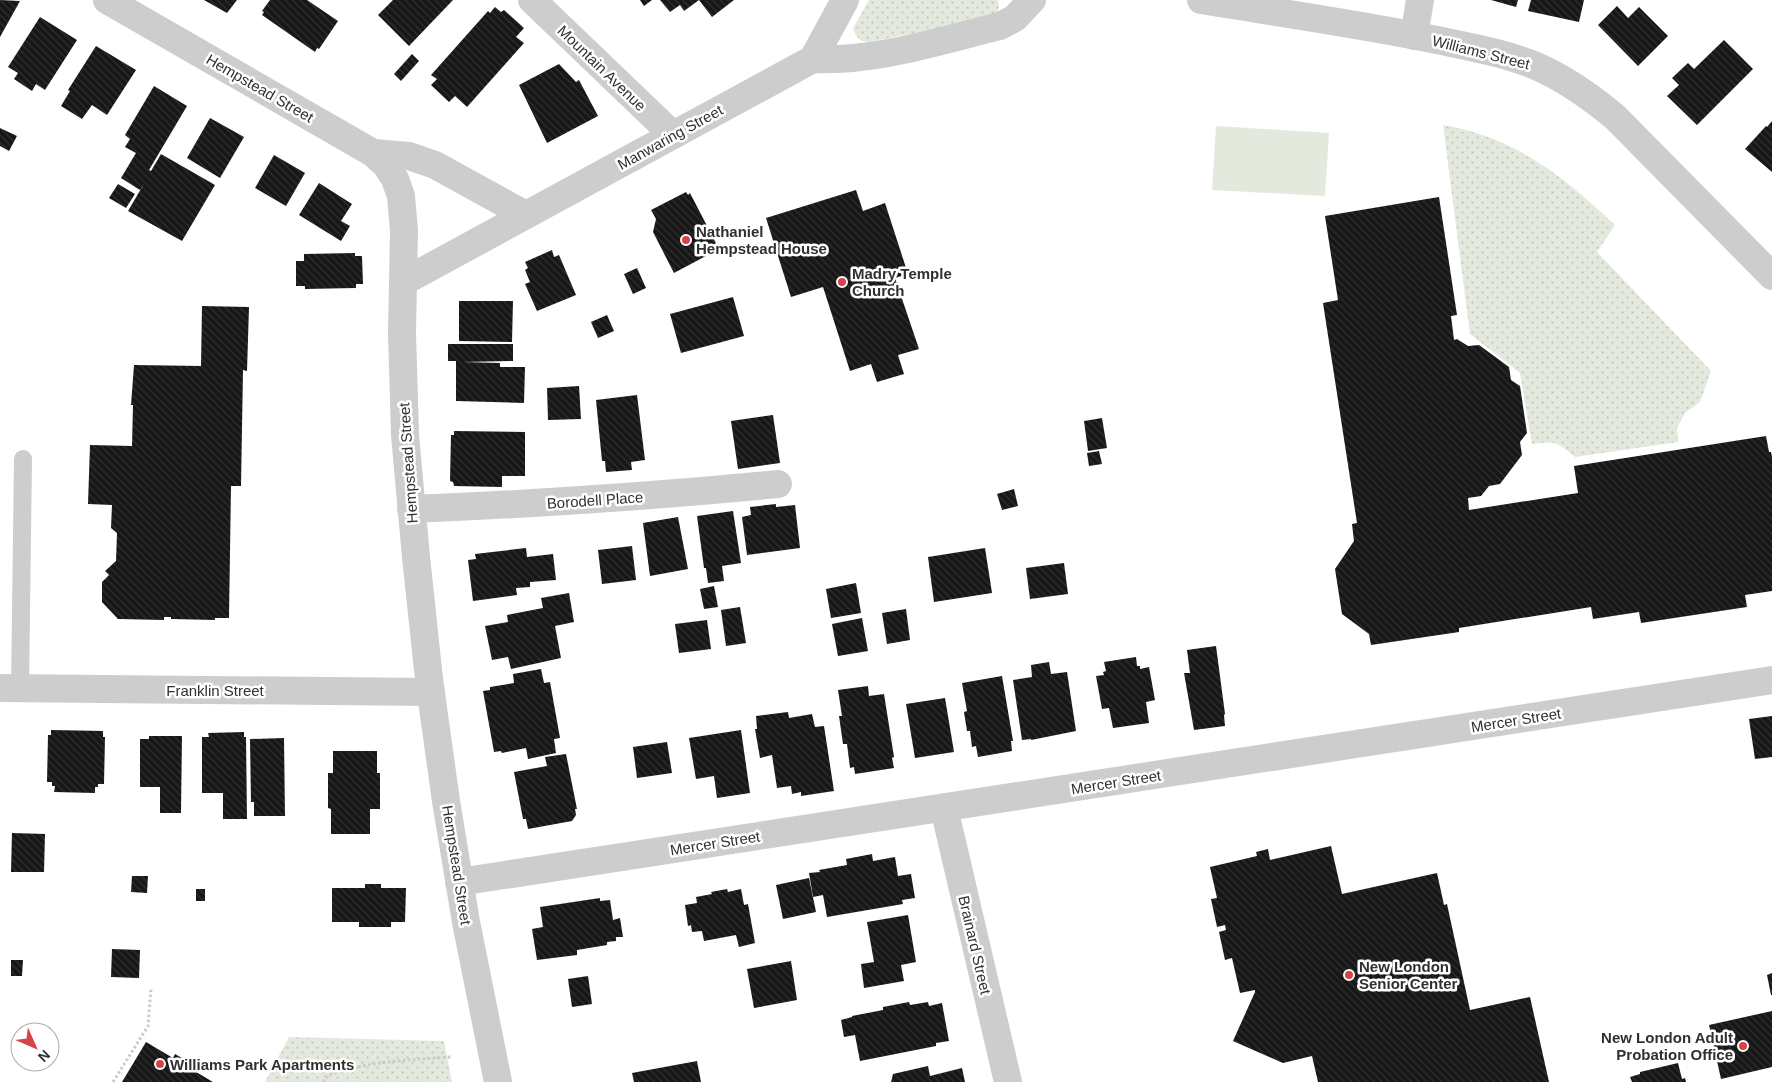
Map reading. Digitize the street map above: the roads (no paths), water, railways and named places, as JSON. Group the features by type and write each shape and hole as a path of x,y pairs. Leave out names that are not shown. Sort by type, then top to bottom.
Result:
{"street":[{"name":"Hempstead Street","path":"107,0 373,153 386,165 395,179 401,196 404,231 402,333 405,435 431,692 459,882 498,1082"},
{"name":"Mountain Avenue","path":"532,0 672,135"},
{"path":"813,59 845,0"},
{"name":"Manwaring Street","path":"403,282 813,59 873,56 1000,26 1015,18 1032,0"},
{"name":"Williams Street","path":"1201,0 1414,36 1506,56 1528,63 1563,79 1591,97 1641,141 1772,276"},
{"path":"1414,36 1420,0"},
{"path":"373,153 409,156 436,165 526,215"},
{"name":"Borodell Place","path":"411,509 660,496 778,484"},
{"name":"Mercer Street","path":"459,882 1772,680"},
{"name":"Franklin Street","path":"10,688 431,692"},
{"name":"Brainard Street","path":"944,808 1008,1082"}],"lane":[{"path":"10,688 23,459"}],"place":[{"name":"Nathaniel Hempstead House","path":"686,240"},
{"name":"Madry Temple Church","path":"842,282"},
{"name":"New London Senior Center","path":"1349,975"},
{"name":"New London Adult Probation Office","path":"1743,1046"},
{"name":"Williams Park Apartments","path":"160,1064"}]}
